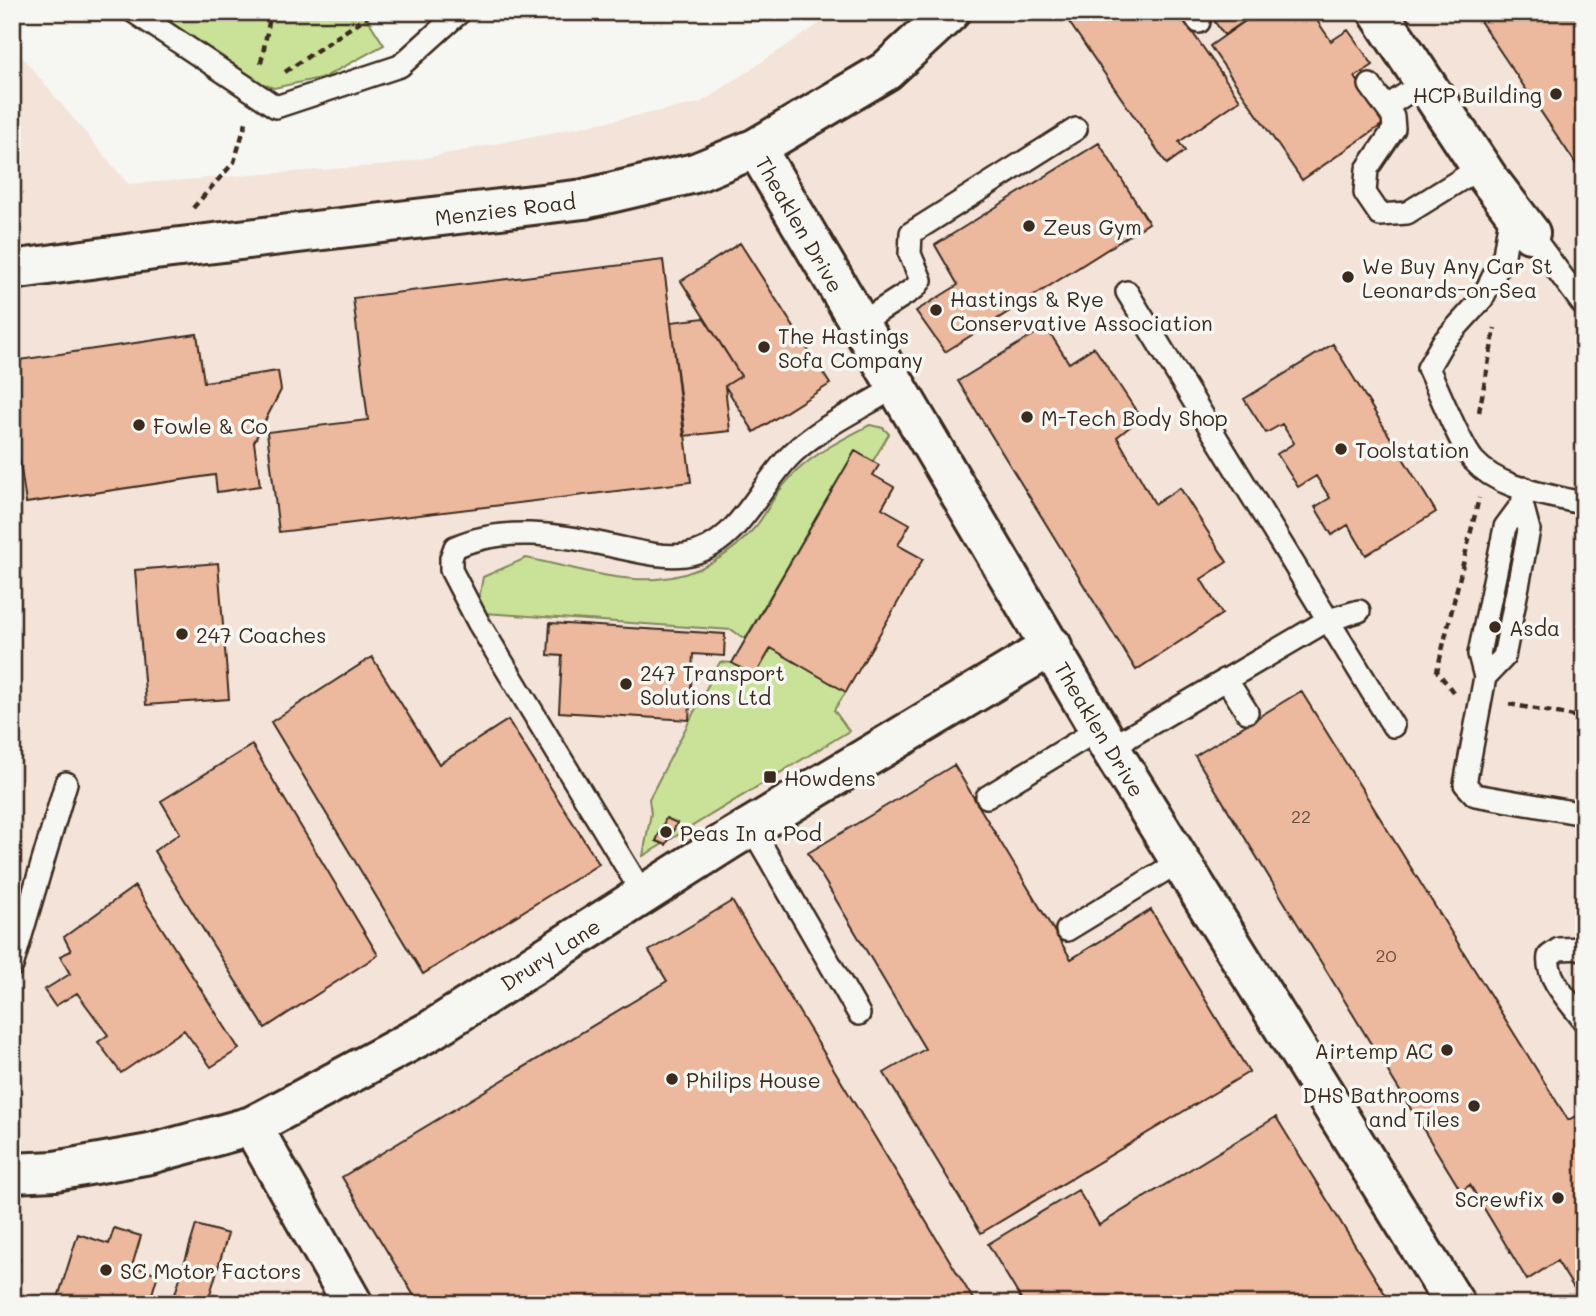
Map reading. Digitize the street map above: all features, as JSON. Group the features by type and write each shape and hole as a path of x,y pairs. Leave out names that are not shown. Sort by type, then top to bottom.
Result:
{"street":[{"name":"Menzies Road","path":"12,270 155,250 584,199 695,173 756,148 886,71 950,12"},
{"path":"1378,12 1481,167 1521,222"},
{"name":"Theaklen Drive","path":"756,148 950,480 1052,646 1104,739 1455,1304"},
{"name":"Drury Lane","path":"12,1173 55,1171 150,1154 252,1126 428,1032 751,827 1052,646"},
{"path":"252,1126 353,1304"}],"lane":[{"path":"134,12 276,107 400,66 460,12"},
{"path":"1386,107 1424,82"},
{"path":"1370,85 1393,117 1394,129 1367,169 1365,193 1380,215 1407,213 1481,167"},
{"path":"859,324 915,288 921,280 910,254 911,233 1076,129"},
{"path":"1584,306 1521,222 1482,299 1443,342 1428,368 1472,459 1523,496 1584,503"},
{"path":"1127,292 1394,726"},
{"path":"643,894 478,622 452,570 451,558 456,547 471,540 547,533 650,555 685,555 709,548 740,521 772,476 795,450 897,386"},
{"path":"1523,496 1505,527 1479,654 1485,677 1465,784 1475,795 1584,814"},
{"path":"986,797 1226,679 1328,620 1359,611"},
{"path":"1226,679 1247,712"},
{"path":"12,966 66,783"},
{"path":"751,827 859,1014"},
{"path":"1067,930 1180,861"},
{"path":"1584,948 1559,949 1552,952 1548,962 1553,977 1584,1021"}],"path":[{"path":"155,250 234,162 255,92 271,12"},
{"path":"255,92 374,12"}],"shaded area":[{"path":"837,12 1584,12 1584,1304 12,1304 12,45 128,184 390,165 700,103"}],"green space":[{"path":"161,12 363,12 384,45 325,77 274,88 192,60"},
{"path":"870,425 883,428 889,434 873,461 855,451 745,639 732,630 484,613 479,599 483,577 526,558 625,578 657,579 700,569 747,536 780,490 802,466 824,450"},
{"path":"771,648 846,692 834,710 849,731 643,856 651,813 649,799 720,662 732,663 755,676"}],"building":[{"path":"1062,12 1178,12 1240,100 1179,142 1185,151 1167,164"},
{"path":"1208,12 1258,12 1224,35"},
{"path":"1258,12 1311,12 1331,41 1348,30 1373,65 1355,77 1386,122 1302,180 1210,46"},
{"name":"HCP Building","path":"1474,12 1584,12 1584,176"},
{"path":"1099,143 1149,223 945,352 916,311 958,285 935,245"},
{"name":"The Hastings Sofa Company","path":"740,243 830,384 754,432 725,386 741,376 681,281"},
{"path":"663,260 691,482 279,532 267,432 368,420 353,298"},
{"path":"704,318 741,376 725,386 730,431 684,436 671,322"},
{"path":"1046,327 1069,363 1094,347 1141,418 1117,437 1155,504 1180,488 1227,562 1201,579 1222,614 1136,670 958,381"},
{"name":"Fowle & Co","path":"197,334 204,382 278,371 281,390 254,442 260,486 217,492 215,475 26,503 12,408 12,361"},
{"name":"Toolstation","path":"1333,344 1436,512 1366,555 1348,525 1332,535 1315,507 1330,498 1316,476 1298,487 1277,454 1294,443 1282,424 1266,433 1244,399"},
{"path":"855,451 879,465 873,475 894,487 882,508 910,524 898,545 923,559 846,692 771,648 755,676 732,663"},
{"name":"247 Coaches","path":"218,563 229,699 146,705 135,570"},
{"name":"247 Transport Solutions Ltd","path":"550,623 725,634 724,656 693,654 689,720 559,712 562,656 548,655"},
{"path":"372,657 439,764 508,720 599,864 423,974 271,722"},
{"path":"1301,691 1568,1120 1584,1112 1584,1293 1579,1296 1557,1261 1527,1280 1470,1185 1461,1191 1195,756"},
{"path":"252,745 378,955 265,1028 154,851 180,833 161,801"},
{"path":"954,765 1071,959 1151,910 1249,1072 981,1233 884,1073 925,1049 808,853"},
{"name":"Peas In a Pod","path":"666,818 677,823 666,845 656,841"},
{"path":"135,886 239,1049 211,1067 184,1030 121,1073 98,1042 108,1035 77,993 55,1006 44,990 70,974 60,956 71,951 64,937"},
{"name":"Philips House","path":"732,901 976,1304 419,1304 342,1177 667,981 649,951"},
{"path":"1276,1117 1385,1294 1368,1304 1090,1304 1089,1301 1024,1304 988,1244 1078,1190 1099,1225"},
{"path":"196,1225 228,1234 207,1304 172,1304"},
{"name":"SC Motor Factors","path":"114,1228 141,1236 132,1266 158,1274 149,1304 56,1304 78,1234 109,1244"},
{"path":"12,1257 20,1259 12,1288"}],"place":[{"name":"HCP Building","path":"1556,94"},
{"name":"Zeus Gym","path":"1029,226"},
{"name":"We Buy Any Car St Leonards-on-Sea","path":"1348,277"},
{"name":"Hastings & Rye Conservative Association","path":"936,310"},
{"name":"The Hastings Sofa Company","path":"764,347"},
{"name":"M-Tech Body Shop","path":"1027,417"},
{"name":"Fowle & Co","path":"139,425"},
{"name":"Toolstation","path":"1341,449"},
{"name":"Asda","path":"1495,627"},
{"name":"247 Coaches","path":"182,634"},
{"name":"247 Transport Solutions Ltd","path":"626,684"},
{"name":"Howdens","path":"770,777"},
{"name":"Peas In a Pod","path":"666,832"},
{"name":"Airtemp AC","path":"1447,1050"},
{"name":"Philips House","path":"672,1079"},
{"name":"DHS Bathrooms and Tiles","path":"1474,1106"},
{"name":"Screwfix","path":"1558,1198"},
{"name":"SC Motor Factors","path":"106,1270"}]}
